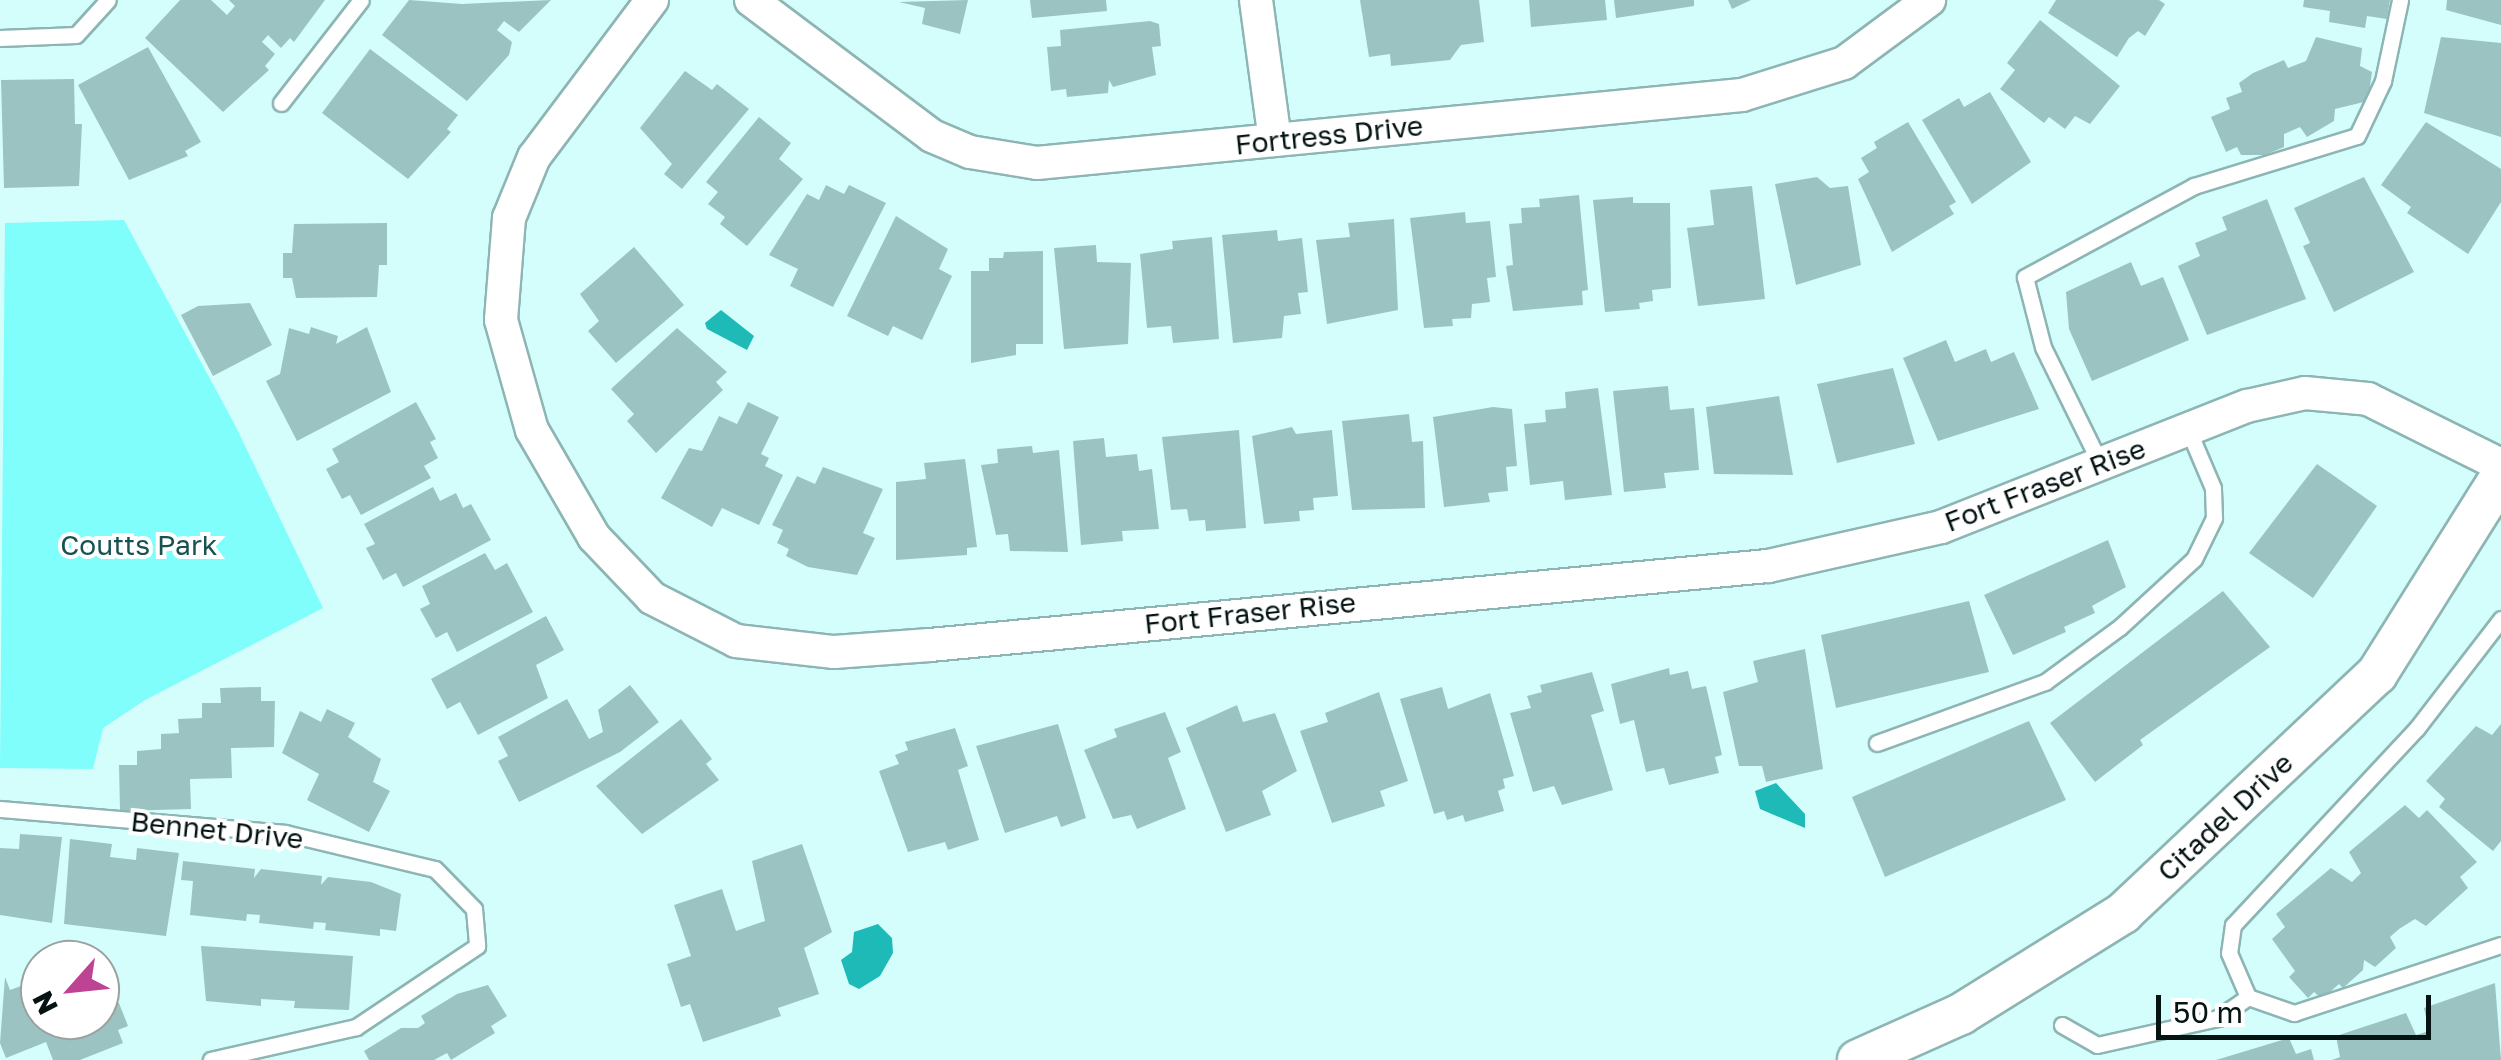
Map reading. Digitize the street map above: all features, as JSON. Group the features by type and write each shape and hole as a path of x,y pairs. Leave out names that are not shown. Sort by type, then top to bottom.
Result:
{"street":[{"name":"Fort Fraser Rise","path":"652,0 558,120 526,173 502,252 501,320 532,430 594,538 652,598 736,640 834,652 1768,566 1941,526 2276,396 2335,394 2398,410 2501,466"},
{"name":"Fortress Drive","path":"751,0 902,117 970,152 1037,163 1780,87 1844,63 1929,0"},
{"path":"1256,0 1275,140"},
{"name":"Citadel Drive","path":"1858,1060 1961,1014 2123,913 2377,674 2501,476"}],"lane":[{"path":"0,38 76,35 108,0"},
{"path":"281,103 361,0"},
{"path":"2101,465 2043,347 2025,276 2194,186 2357,136 2383,81 2400,0"},
{"path":"1876,742 2045,682 2120,627 2194,559 2214,518 2213,488 2188,430"},
{"path":"2501,620 2417,728 2233,924 2229,954 2248,997 2294,1014 2501,945"},
{"name":"Bennet Drive","path":"0,809 285,833 435,869 474,909 476,946 356,1027 211,1060"},
{"path":"2062,1025 2097,1045 2218,1018 2248,997"}],"green space":[{"name":"Coutts Park","path":"124,220 235,425 323,608 145,700 103,728 93,769 0,768 5,223"}],"shaded area":[{"path":"721,310 754,336 747,350 707,329 705,323"},
{"path":"1776,783 1805,814 1805,828 1760,809 1755,791"},
{"path":"878,924 892,938 893,953 880,976 859,989 849,984 841,960 852,952 854,932"}],"building":[{"path":"180,0 211,0 227,15 235,6 229,0 325,0 294,42 290,38 281,48 268,35 262,42 275,54 265,66 269,70 223,112 145,38"},
{"path":"409,0 462,4 551,0 519,32 504,21 497,30 512,42 509,55 467,101 382,35"},
{"path":"968,0 960,34 922,24 925,8 899,2"},
{"path":"1030,0 1106,0 1107,11 1032,18"},
{"path":"1360,0 1479,0 1484,42 1461,45 1450,60 1391,66 1390,54 1369,57"},
{"path":"1529,0 1605,0 1607,20 1531,27"},
{"path":"1614,0 1694,0 1694,6 1616,18"},
{"path":"1728,0 1751,0 1732,9"},
{"path":"2056,0 2159,0 2165,4 2145,36 2138,31 2117,57 2048,13"},
{"path":"2304,0 2390,0 2387,19 2367,16 2365,28 2329,22 2330,11 2303,7"},
{"path":"2447,0 2501,0 2501,25 2446,10"},
{"path":"2040,20 2120,86 2090,124 2075,116 2065,129 2049,117 2044,123 2000,89 2015,70 2007,63"},
{"path":"1150,21 1159,24 1161,46 1152,47 1156,75 1113,87 1109,80 1108,93 1067,97 1066,89 1051,91 1047,47 1061,46 1060,30"},
{"path":"2316,37 2362,48 2360,66 2372,72 2368,101 2335,109 2334,121 2307,137 2300,127 2284,134 2284,147 2265,155 2241,155 2237,147 2226,152 2211,117 2230,109 2226,98 2242,92 2239,83 2253,73 2284,60 2288,68 2306,61"},
{"path":"2441,37 2501,43 2501,137 2424,113"},
{"path":"148,47 201,142 185,151 188,156 129,180 78,85"},
{"path":"370,49 458,115 447,129 451,132 408,179 322,113"},
{"path":"685,71 712,90 717,84 749,109 682,189 664,174 672,164 640,128"},
{"path":"74,79 75,124 82,124 79,186 4,188 1,80"},
{"path":"1990,92 2031,162 1972,204 1922,120 1959,98 1964,107"},
{"path":"759,117 791,143 779,159 803,179 747,246 720,224 725,217 708,204 718,192 706,182"},
{"path":"1908,122 1956,202 1949,206 1954,214 1892,252 1858,179 1869,172 1861,158 1877,148 1874,142"},
{"path":"2426,122 2501,169 2501,202 2468,254 2407,213 2411,207 2381,185"},
{"path":"1817,177 1830,188 1848,186 1861,265 1796,285 1775,184"},
{"path":"2364,177 2414,272 2334,312 2303,246 2310,243 2294,208"},
{"path":"826,185 844,194 849,185 886,203 833,307 790,286 798,269 769,255 807,194 819,200"},
{"path":"1752,186 1765,299 1698,306 1687,228 1714,225 1710,190"},
{"path":"1579,195 1588,290 1582,291 1583,305 1513,311 1506,266 1513,265 1509,224 1522,223 1521,208 1540,207 1539,199"},
{"path":"1633,197 1633,203 1670,203 1671,288 1652,290 1653,301 1639,303 1640,309 1605,312 1593,200"},
{"path":"2267,199 2306,299 2207,335 2178,266 2200,256 2195,243 2227,230 2222,217"},
{"path":"1465,212 1466,223 1490,221 1496,277 1487,278 1490,302 1472,304 1471,318 1452,319 1453,326 1424,328 1410,218"},
{"path":"896,216 948,249 939,269 952,276 922,340 893,326 888,336 847,316"},
{"path":"1394,219 1398,310 1327,324 1316,240 1350,237 1348,223"},
{"path":"387,223 387,265 379,265 377,297 296,298 292,278 283,278 283,253 292,253 294,224"},
{"path":"1277,230 1278,241 1302,238 1308,292 1298,293 1301,314 1284,316 1282,338 1233,343 1222,235"},
{"path":"1212,237 1219,339 1173,343 1171,326 1147,328 1140,254 1173,249 1172,241"},
{"path":"1096,245 1097,262 1131,263 1128,344 1064,349 1054,248"},
{"path":"634,247 684,305 616,363 588,331 599,321 580,294"},
{"path":"1043,251 1043,344 1016,344 1016,355 971,363 971,271 989,271 989,258 1003,258 1004,252"},
{"path":"2131,262 2141,286 2163,277 2189,340 2092,381 2069,329 2066,292"},
{"path":"250,303 272,345 213,376 181,315 198,306"},
{"path":"311,327 338,336 336,344 367,327 391,392 297,441 266,381 280,374 289,328 309,334"},
{"path":"677,328 727,372 716,382 723,390 656,453 627,421 634,414 611,389"},
{"path":"1946,340 1955,362 1986,349 1991,362 2014,352 2039,409 1938,441 1903,358"},
{"path":"1893,368 1915,444 1837,463 1817,384"},
{"path":"1668,386 1670,410 1694,408 1699,470 1664,473 1666,488 1624,492 1613,391"},
{"path":"1598,388 1612,495 1565,500 1563,481 1530,485 1524,424 1546,422 1545,410 1566,408 1565,392"},
{"path":"1779,396 1793,475 1714,474 1706,407"},
{"path":"416,402 436,439 430,442 438,458 424,466 431,478 361,515 350,495 342,499 326,469 339,462 332,449"},
{"path":"748,402 779,417 761,454 769,458 765,466 783,475 759,525 722,508 712,527 661,498 689,448 702,451 719,416 737,424"},
{"path":"1493,407 1512,409 1517,466 1506,467 1508,491 1488,493 1490,502 1444,507 1433,417"},
{"path":"1409,414 1412,442 1423,441 1425,508 1352,510 1342,421"},
{"path":"1292,427 1296,434 1332,430 1338,496 1313,498 1314,510 1299,511 1300,521 1264,524 1252,436"},
{"path":"1239,430 1246,528 1206,531 1205,520 1189,521 1187,509 1171,510 1162,437"},
{"path":"1104,438 1106,457 1137,454 1139,471 1152,469 1159,529 1122,531 1123,541 1081,545 1073,441"},
{"path":"1032,446 1033,453 1059,450 1068,552 1010,551 1008,534 996,535 981,465 998,463 997,449"},
{"path":"965,459 977,547 967,548 967,555 896,560 896,482 926,479 924,463"},
{"path":"2317,464 2377,506 2313,598 2249,553"},
{"path":"823,467 883,489 863,533 875,538 857,575 808,567 786,556 789,549 777,543 783,530 772,525 797,476 815,484"},
{"path":"433,487 440,501 456,493 463,508 471,504 491,540 403,587 396,573 383,580 366,548 375,544 364,524"},
{"path":"2108,540 2126,587 2092,606 2095,613 2064,627 2066,632 2013,655 1984,595"},
{"path":"485,553 495,570 507,563 533,612 457,652 447,632 436,638 420,609 430,604 422,586"},
{"path":"2223,591 2270,647 2140,740 2143,745 2095,782 2050,723"},
{"path":"1969,601 1989,672 1836,708 1821,635"},
{"path":"546,616 564,650 536,665 548,698 478,735 460,702 447,709 431,679"},
{"path":"1805,649 1823,769 1766,782 1762,766 1739,766 1723,692 1758,682 1753,661"},
{"path":"1669,668 1670,675 1688,671 1692,689 1706,686 1722,755 1715,757 1719,773 1669,785 1664,768 1646,772 1634,720 1620,724 1611,684"},
{"path":"1592,672 1604,711 1591,715 1613,790 1562,805 1554,786 1533,792 1510,713 1531,708 1527,696 1542,692 1540,685"},
{"path":"630,685 659,722 620,752 519,802 498,761 508,756 498,737 567,699 589,739 603,732 598,710"},
{"path":"261,687 261,701 275,701 274,747 231,748 232,778 190,779 191,809 120,811 119,765 137,765 137,751 161,749 161,734 179,733 178,719 202,718 202,703 221,703 220,688"},
{"path":"1442,687 1448,709 1490,693 1514,776 1503,779 1505,788 1498,791 1504,811 1465,822 1463,815 1447,820 1444,811 1434,814 1400,699"},
{"path":"1379,692 1408,781 1380,791 1385,806 1332,823 1300,731 1328,722 1325,713"},
{"path":"1237,705 1243,722 1275,713 1297,771 1262,791 1271,815 1226,832 1186,728"},
{"path":"327,709 355,723 348,737 381,759 373,782 390,791 369,832 307,800 319,774 282,753 300,711 321,722"},
{"path":"1165,712 1181,752 1168,758 1186,809 1137,829 1131,815 1113,819 1084,750 1117,737 1114,729"},
{"path":"681,719 712,759 706,764 719,780 642,834 596,786"},
{"path":"2029,721 2066,800 1885,877 1852,797"},
{"path":"1058,724 1086,818 1061,827 1057,816 1005,833 976,746"},
{"path":"2501,724 2501,841 2493,851 2439,807 2445,799 2426,781 2476,726 2492,735"},
{"path":"955,728 968,766 958,770 979,840 948,850 945,842 908,852 879,771 899,764 895,755 908,750 905,742"},
{"path":"2405,805 2419,818 2427,810 2477,862 2460,877 2468,888 2426,926 2415,919 2399,929 2390,937 2396,948 2375,967 2364,960 2363,970 2343,988 2339,984 2322,999 2314,992 2308,998 2289,977 2295,971 2272,939 2285,927 2276,914 2331,868 2352,882 2361,873 2349,852"},
{"path":"20,834 62,837 52,923 0,915 0,848 19,849"},
{"path":"70,839 112,844 110,857 136,860 137,848 179,853 166,936 64,924"},
{"path":"802,844 832,932 804,948 819,994 778,1008 781,1016 703,1042 690,1004 681,1007 667,964 691,956 674,905 722,889 736,931 765,921 752,861"},
{"path":"183,861 255,869 254,878 261,869 322,876 321,885 328,877 371,882 401,894 396,931 380,929 380,936 325,930 326,923 314,922 313,929 259,923 260,915 247,914 246,921 190,915 193,881 181,880"},
{"path":"201,946 353,956 349,1010 294,1008 295,1001 261,999 261,1006 206,1001"},
{"path":"5,977 10,990 20,986 20,1040 120,1040 120,1035 123,1043 80,1060 53,1060 46,1042 6,1058 0,1043"},
{"path":"2495,983 2501,1060 2332,1060 2340,1057 2336,1036 2406,1013 2416,1035 2429,1031 2424,1008"},
{"path":"488,985 507,1016 491,1026 495,1033 451,1060 447,1053 434,1060 369,1060 364,1051 401,1028 418,1028 425,1023 421,1016 457,994"},
{"path":"120,1006 128,1026 120,1029"},
{"path":"2289,1038 2296,1054 2311,1049 2314,1060 2216,1060"}]}
